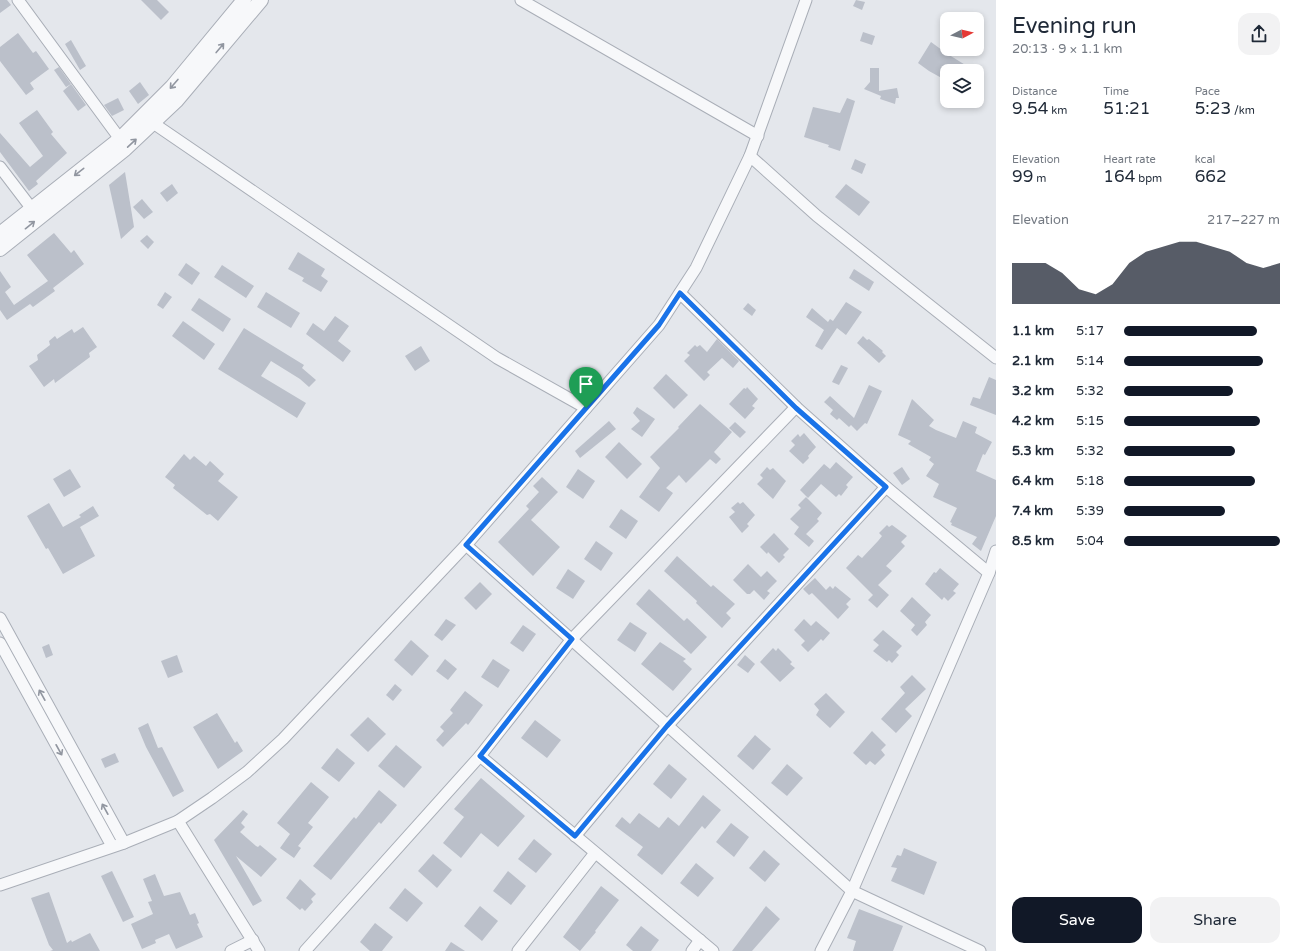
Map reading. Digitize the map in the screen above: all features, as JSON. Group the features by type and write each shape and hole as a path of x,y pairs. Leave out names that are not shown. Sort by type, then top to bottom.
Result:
{"street":[{"path":"18,0 120,139"},
{"path":"0,234 120,139 172,87 244,0"},
{"path":"0,249 125,149 153,123 176,101 261,0"},
{"path":"521,0 758,136"},
{"path":"0,885 124,843 178,821 247,772 283,739 466,545 659,325 696,268 750,156 806,0"},
{"path":"153,123 497,358 586,408"},
{"path":"750,156 817,216 996,358"},
{"path":"0,167 32,209"},
{"path":"680,293 796,408 886,487 989,573"},
{"path":"305,951 480,756 572,639 796,408"},
{"path":"575,836 667,726 886,487"},
{"path":"466,545 852,891 980,951"},
{"path":"820,951 852,891 989,573 996,551"},
{"path":"0,618 124,843"},
{"path":"0,643 112,846"},
{"path":"480,756 713,951"},
{"path":"178,821 259,951"},
{"path":"518,951 595,853"},
{"path":"231,951 253,940"},
{"path":"692,951 700,940"}],"building":[{"path":"0,0 7,0 11,5 0,13"},
{"path":"141,0 157,0 169,12 161,20"},
{"path":"856,0 865,2 862,10 853,6"},
{"path":"863,32 875,36 872,45 860,41"},
{"path":"18,33 33,53 36,51 49,69 30,83 34,89 26,95 0,61 0,47"},
{"path":"71,40 86,66 80,70 65,44"},
{"path":"931,42 940,49 940,56 951,56 964,64 940,64 940,77 918,63"},
{"path":"59,67 71,84 66,87 54,70"},
{"path":"870,68 879,68 879,91 897,88 899,98 896,98 895,104 880,99 881,96 864,89 870,82"},
{"path":"140,82 149,95 138,104 129,91"},
{"path":"71,84 86,105 78,111 63,91"},
{"path":"118,98 124,110 112,116 104,105"},
{"path":"847,98 855,101 840,151 828,147 829,145 804,137 813,107 840,113"},
{"path":"37,110 53,132 51,134 67,153 36,181 38,184 29,191 0,152 0,133 30,167 43,156 19,123"},
{"path":"855,159 866,164 862,174 851,169"},
{"path":"125,172 134,227 121,239 109,185"},
{"path":"172,184 178,193 167,202 160,193"},
{"path":"846,184 870,202 859,216 835,197"},
{"path":"142,199 153,212 144,219 133,207"},
{"path":"54,233 71,253 74,250 84,264 53,288 55,291 33,307 30,304 7,320 0,310 0,271 11,287 5,292 14,305 48,281 27,255"},
{"path":"147,235 154,242 148,249 140,241"},
{"path":"298,252 325,269 321,276 328,281 321,292 302,281 304,278 288,269"},
{"path":"186,263 200,273 192,285 178,275"},
{"path":"222,265 254,286 246,298 214,277"},
{"path":"854,269 874,282 869,291 849,278"},
{"path":"165,292 172,297 163,309 157,305"},
{"path":"266,292 300,313 291,328 257,307"},
{"path":"199,298 231,319 223,332 191,310"},
{"path":"846,302 862,312 846,335 837,328 822,350 815,346 824,330 806,317 812,308 828,322 830,319 833,321"},
{"path":"748,303 756,310 752,316 743,309"},
{"path":"335,316 349,326 338,341 351,351 343,362 306,334 313,323 324,331"},
{"path":"183,321 215,344 204,360 172,336"},
{"path":"83,327 97,347 89,353 90,357 55,383 54,379 44,387 29,366 38,360 37,355 50,345 49,341 55,336 57,339 72,329 74,333"},
{"path":"244,328 304,365 302,368 316,380 309,387 300,379 271,361 261,376 306,403 297,418 218,369"},
{"path":"863,336 883,351 882,352 886,356 879,363 857,343"},
{"path":"717,339 739,361 733,368 722,358 707,372 710,375 704,381 684,361 690,355 687,353 695,345 697,347 700,345 707,352"},
{"path":"421,346 430,361 415,371 405,356"},
{"path":"841,365 848,368 839,385 832,382"},
{"path":"666,374 688,395 674,409 653,388"},
{"path":"989,377 996,380 996,415 970,405 973,397 980,399"},
{"path":"869,385 882,391 867,424 865,423 857,431 851,425 849,427 839,418 837,420 830,414 833,410 824,402 830,396 854,418"},
{"path":"747,387 758,399 752,406 755,408 745,419 729,404 744,388 746,389"},
{"path":"912,399 934,420 929,426 936,430 956,438 963,421 977,427 975,433 992,442 985,455 983,454 976,471 996,480 996,516 981,551 972,544 977,537 951,525 952,523 950,522 957,508 933,497 939,484 926,476 934,464 929,460 931,457 908,444 911,441 898,435"},
{"path":"700,404 732,432 714,452 721,459 716,464 710,459 686,483 679,475 666,488 673,493 659,512 639,497 660,468 650,457"},
{"path":"637,407 655,419 642,437 631,429 640,421 633,413"},
{"path":"609,421 616,429 580,458 575,451"},
{"path":"735,422 746,432 740,438 729,428"},
{"path":"804,433 816,447 803,464 789,451 795,445 791,441 798,434 800,437"},
{"path":"619,442 642,464 627,479 605,457"},
{"path":"184,454 190,460 194,456 206,466 210,461 224,474 218,481 238,497 218,521 210,514 207,515 173,488 175,485 165,477"},
{"path":"836,462 853,477 846,485 848,487 841,496 839,494 836,497 821,484 808,498 800,490 824,464 830,469"},
{"path":"767,467 770,470 773,468 786,481 773,499 757,484 763,478 760,475"},
{"path":"902,467 910,479 902,485 893,473"},
{"path":"70,469 81,487 64,497 53,479"},
{"path":"578,469 595,481 583,499 566,487"},
{"path":"542,477 558,492 531,520 560,547 533,576 498,542 529,509 526,506 539,492 533,486"},
{"path":"806,497 822,513 817,519 819,521 806,534 814,541 809,547 794,534 799,527 790,519 801,508 798,505"},
{"path":"738,502 740,504 743,502 755,515 747,524 749,526 742,533 729,517 735,512 731,508"},
{"path":"49,503 63,527 81,517 79,515 93,506 99,516 80,527 95,556 63,574 48,548 46,549 27,516"},
{"path":"621,509 638,521 626,539 609,527"},
{"path":"887,525 889,527 892,525 907,536 901,542 905,546 886,566 892,571 878,585 889,595 877,608 868,600 873,595 846,568 858,555 862,558 882,536 879,533"},
{"path":"774,533 789,549 783,555 785,557 779,563 768,552 767,554 760,547"},
{"path":"596,541 613,553 601,571 584,559"},
{"path":"677,556 711,587 713,585 735,604 726,613 731,618 722,628 696,603 697,601 664,571"},
{"path":"748,564 761,577 767,571 777,581 767,591 770,593 764,600 754,590 750,594 747,594 733,580"},
{"path":"940,568 959,584 953,591 956,593 948,601 944,597 942,600 925,584 934,572 936,573"},
{"path":"568,569 585,581 573,599 556,588"},
{"path":"815,578 826,590 830,586 833,589 835,586 851,599 846,604 849,607 838,619 812,593 809,595 803,589"},
{"path":"480,582 492,594 476,610 464,598"},
{"path":"649,589 684,621 687,618 707,637 691,654 636,604"},
{"path":"912,597 931,615 925,622 927,625 917,636 911,630 915,625 900,611"},
{"path":"446,619 456,625 442,641 434,635"},
{"path":"804,619 811,626 816,621 830,633 823,641 821,639 808,652 801,645 805,641 794,630"},
{"path":"630,622 647,633 635,652 617,640"},
{"path":"523,625 536,634 523,652 510,643"},
{"path":"883,630 902,646 896,652 899,655 892,663 889,660 887,662 873,651 879,645 873,640"},
{"path":"411,640 429,656 412,676 394,660"},
{"path":"660,642 686,659 683,661 692,669 673,691 641,664"},
{"path":"49,644 53,655 46,658 42,647"},
{"path":"773,648 776,651 778,648 792,662 790,664 795,668 780,682 760,662"},
{"path":"177,655 183,672 168,678 161,661"},
{"path":"745,655 755,664 748,673 737,665"},
{"path":"445,659 457,669 448,680 436,671"},
{"path":"493,659 510,670 498,688 481,677"},
{"path":"912,675 926,689 905,709 912,716 896,733 881,719 905,693 900,687"},
{"path":"395,684 402,690 393,701 386,695"},
{"path":"465,691 483,705 468,725 466,723 443,747 436,740 444,731 440,727 453,713 450,710"},
{"path":"826,693 845,712 830,728 816,715 819,710 814,704"},
{"path":"217,713 235,743 237,741 243,751 218,769 193,727"},
{"path":"368,717 386,734 368,752 350,735"},
{"path":"535,720 561,740 547,758 521,738"},
{"path":"148,723 158,748 162,747 184,791 173,797 146,747 138,728"},
{"path":"872,731 886,745 881,750 885,755 875,765 870,761 866,765 853,753"},
{"path":"755,735 771,749 753,770 737,756"},
{"path":"396,745 422,767 404,788 378,766"},
{"path":"337,748 355,763 339,782 321,768"},
{"path":"115,753 119,762 105,768 101,759"},
{"path":"669,764 687,779 671,799 653,784"},
{"path":"787,764 803,778 787,796 771,783"},
{"path":"481,778 525,816 498,847 481,833 461,858 443,843 464,817 454,809"},
{"path":"311,782 329,797 308,823 313,827 298,846 301,848 294,858 280,848 290,834 277,823"},
{"path":"379,790 397,805 381,824 379,822 331,880 313,866 354,817 356,819"},
{"path":"703,795 721,810 705,829 702,826 662,875 637,855 643,847 615,826 622,817 630,824 639,813 659,828 668,817 679,826"},
{"path":"243,810 248,814 241,823 245,827 240,832 256,846 258,847 260,845 277,859 261,877 236,856 262,901 253,906 214,840"},
{"path":"731,823 749,837 734,857 716,842"},
{"path":"534,839 552,854 536,873 518,859"},
{"path":"904,848 937,862 924,895 891,881 897,868 891,867 897,855 901,856"},
{"path":"764,850 780,864 765,882 749,868"},
{"path":"433,854 452,870 437,888 418,871"},
{"path":"696,863 714,878 698,897 680,883"},
{"path":"112,871 134,917 123,922 101,876"},
{"path":"508,871 526,886 511,905 493,891"},
{"path":"155,874 164,896 180,892 190,915 195,913 199,923 197,924 203,937 176,949 169,934 155,940 156,943 142,949 131,924 153,914 148,902 152,901 143,879"},
{"path":"300,879 316,894 311,899 313,902 305,911 302,908 300,910 286,898"},
{"path":"601,886 619,900 580,951 563,937"},
{"path":"405,888 423,903 407,922 389,908"},
{"path":"49,892 67,943 90,933 100,951 50,951 53,950 49,945 31,898"},
{"path":"480,906 498,921 482,941 464,926"},
{"path":"766,906 780,919 752,951 732,951"},
{"path":"859,909 903,926 893,951 853,951 856,941 847,938"},
{"path":"375,923 393,937 382,951 370,951 360,942"},
{"path":"641,926 659,940 651,951 633,951 626,945"},
{"path":"451,942 465,951 445,951"}],"route":[{"path":"680,293 796,408 886,487 667,726 575,836 480,756 572,639 466,545 586,408 659,325 680,293"}]}
